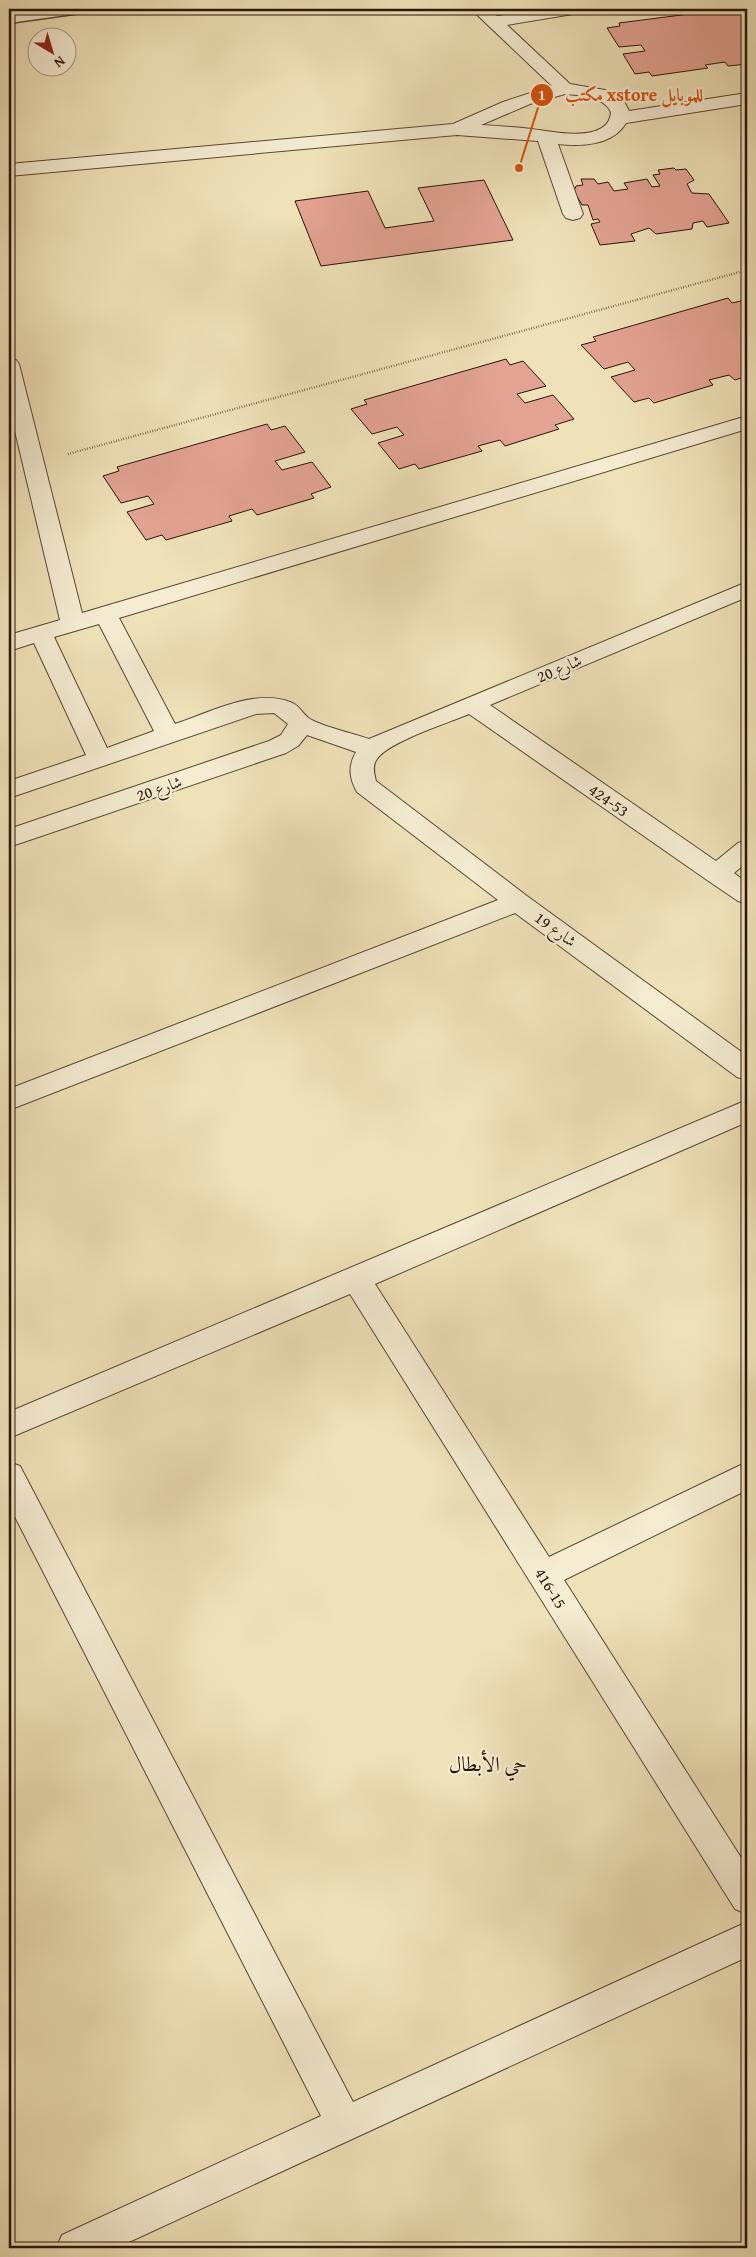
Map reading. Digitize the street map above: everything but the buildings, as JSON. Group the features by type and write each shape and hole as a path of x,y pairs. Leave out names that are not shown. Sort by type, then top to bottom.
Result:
{"street":[{"path":"480,9 496,21 565,89"},
{"path":"496,21 572,9"},
{"path":"9,170 457,129 546,136 571,140 605,134 616,127 621,118 620,109 612,100 583,90 565,89 525,100 457,129"},
{"path":"621,118 747,99"},
{"path":"546,136 573,214"},
{"path":"9,364 73,624"},
{"path":"9,644 747,422"},
{"name":"شارع 20","path":"371,748 382,741 747,589"},
{"path":"106,614 168,735"},
{"path":"41,634 100,758"},
{"path":"9,790 253,706 268,704 284,707 295,714 300,724 371,748"},
{"name":"424-53","path":"471,704 747,895"},
{"name":"شارع 20","path":"9,838 272,750 286,744 297,735 300,724"},
{"name":"شارع 19","path":"371,748 364,757 361,766 361,776 366,786 518,902 747,1070"},
{"path":"716,874 747,849"},
{"path":"9,1100 518,902"},
{"path":"9,1425 356,1279 747,1110"},
{"name":"416-15","path":"356,1279 747,1896"},
{"path":"9,1475 345,2124"},
{"path":"543,1574 747,1476"},
{"path":"75,2248 747,1939"}],"lane":[{"path":"9,19 81,9"}],"path":[{"path":"34,463 747,270"}],"place":[{"name":"مكتب xstore للموبايل","path":"519,168"}],"district":[{"name":"حي الأبطال","path":"488,1763"}]}
